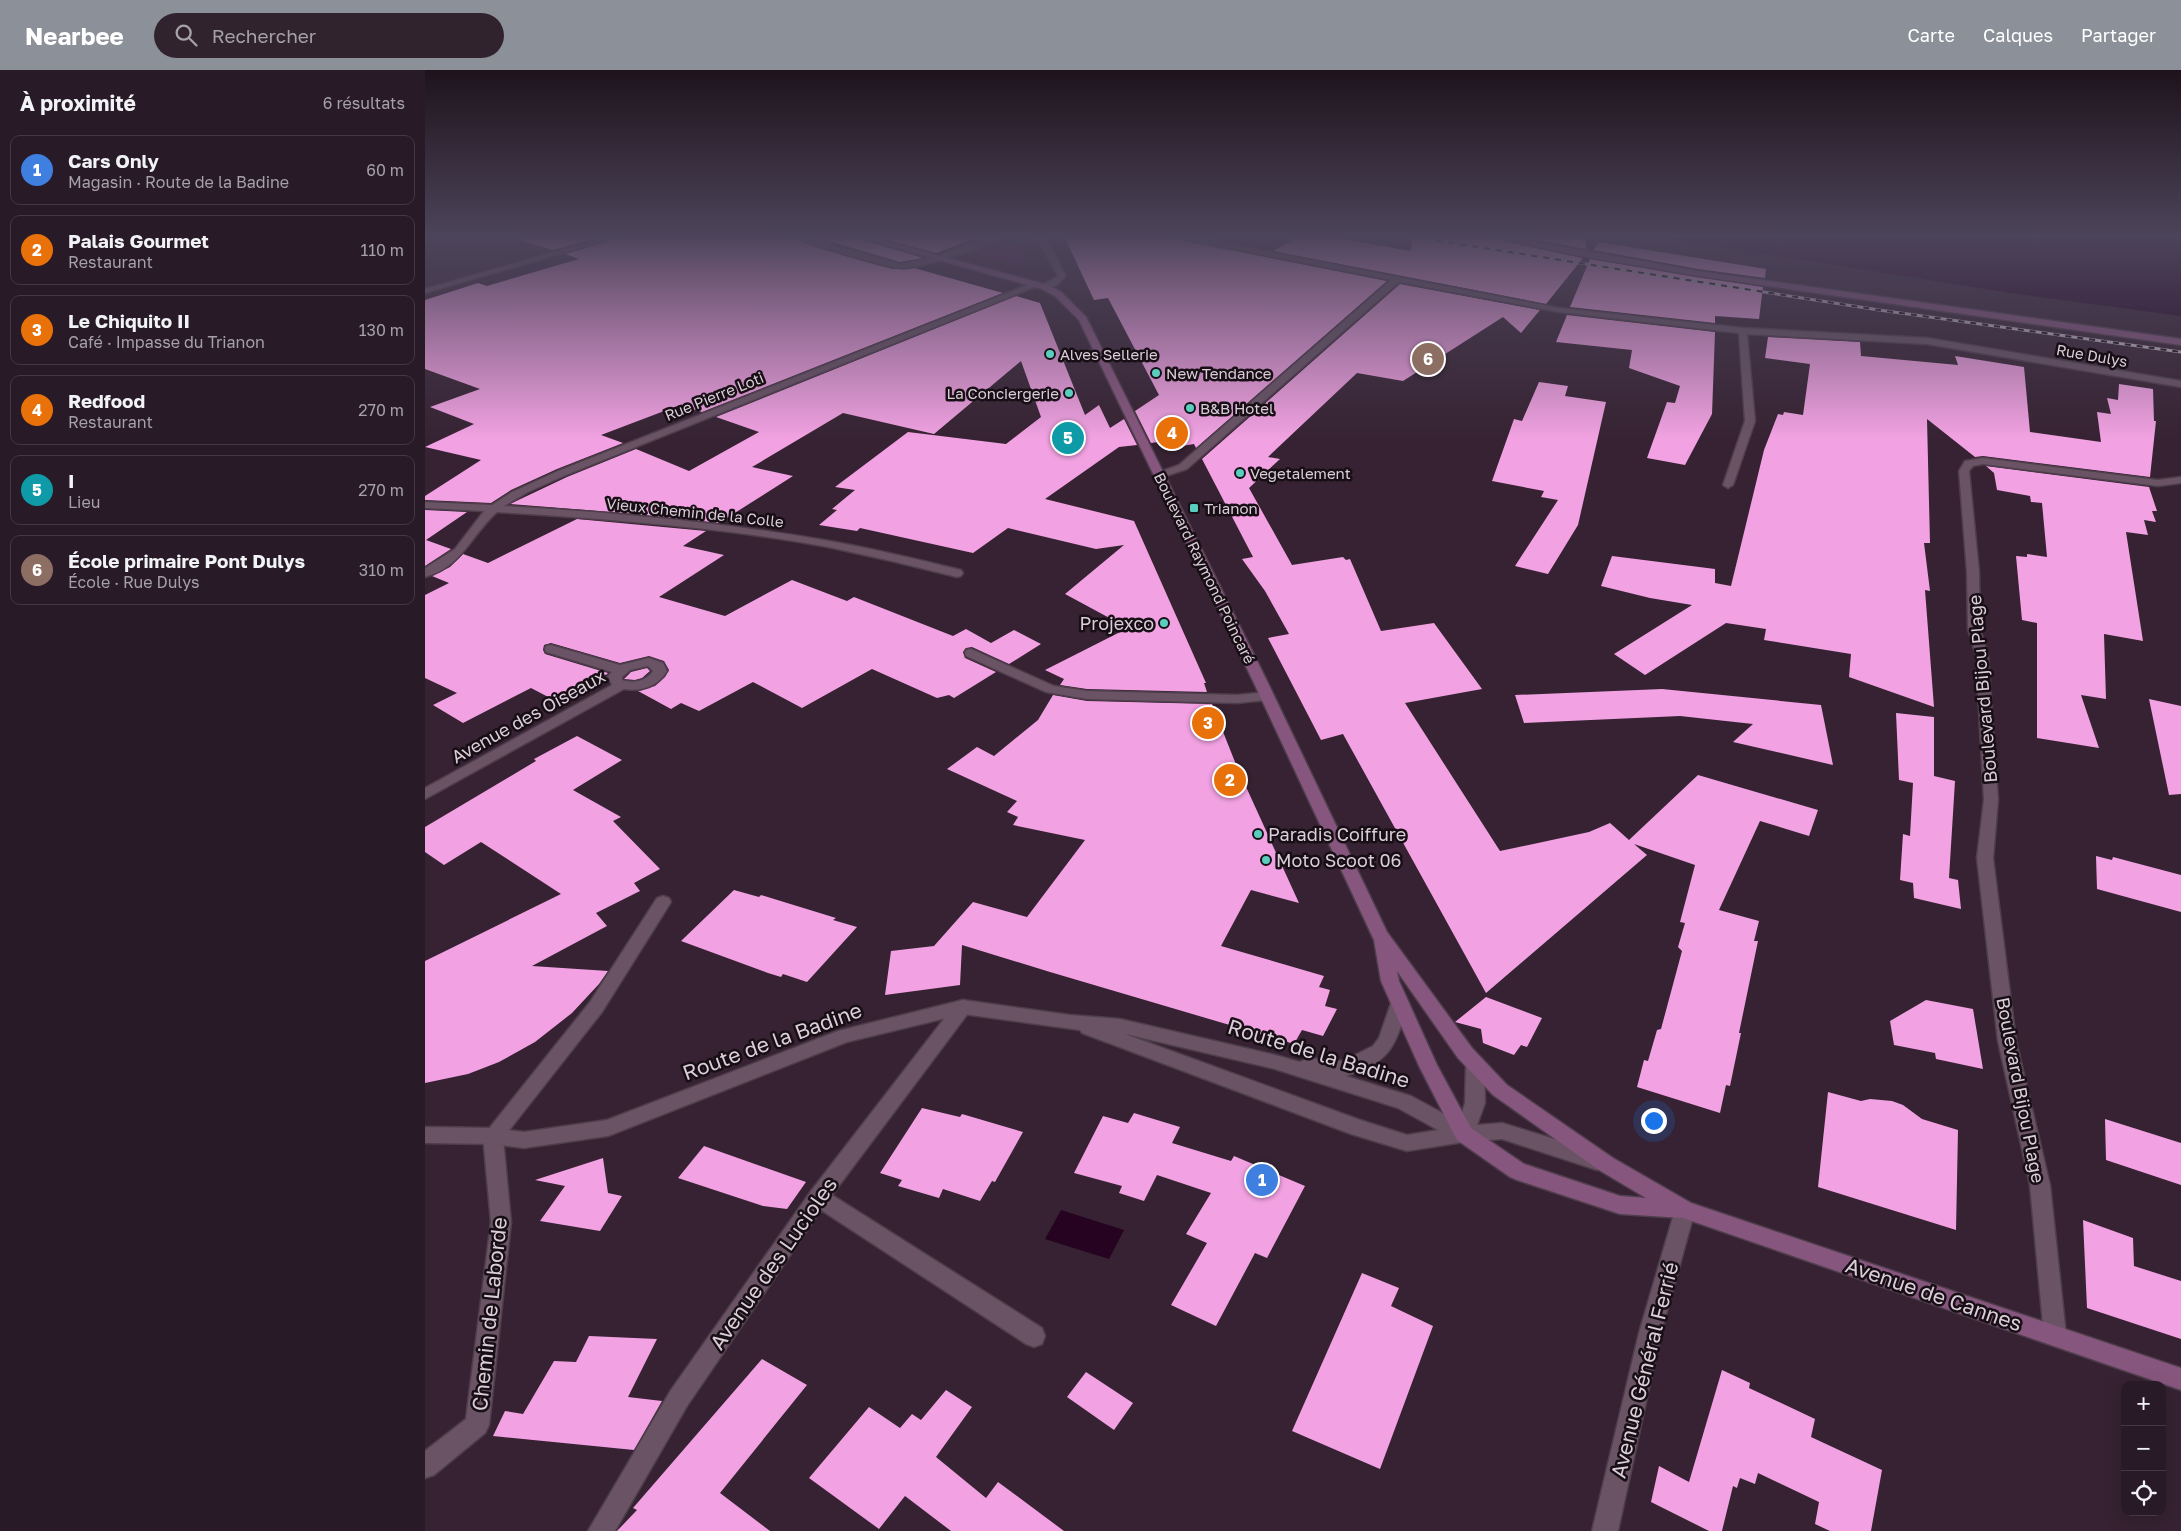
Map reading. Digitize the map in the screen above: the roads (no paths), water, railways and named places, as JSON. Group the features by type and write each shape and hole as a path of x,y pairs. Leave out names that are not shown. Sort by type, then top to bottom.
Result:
{"main road":[{"name":"Boulevard Raymond Poincaré","path":"1068,303 1083,318 1381,935 1465,1053 1500,1090"},
{"path":"1904,303 2181,342"},
{"name":"Boulevard Raymond Poincaré","path":"1381,935 1390,981 1428,1066 1463,1134"},
{"name":"Avenue de Cannes","path":"1500,1090 1605,1164 1685,1210 2181,1379"},
{"name":"Avenue de Cannes","path":"1463,1134 1517,1171 1620,1205 1685,1210"}],"street":[{"name":"Rue Pierre Loti","path":"425,573 446,561 462,548 477,524 493,509 521,492 562,473 985,303"},
{"path":"1160,475 1183,467 1369,303"},
{"name":"Rue Dulys","path":"1526,303 1617,318 1743,331 1927,341 2181,384"},
{"path":"1728,484 1751,421 1743,331"},
{"name":"Boulevard Bijou Plage","path":"2055,1335 2040,1185 2007,1041 1985,858 1991,800 1988,741 1982,655 1974,629 1973,572 1964,471 1969,463 1983,461 2158,483 2181,480"},
{"name":"Vieux Chemin de la Colle","path":"425,505 669,522 781,535 864,551 957,573"},
{"name":"Avenue des Oiseaux","path":"551,649 621,670"},
{"path":"971,653 1051,689 1087,695 1135,694 1237,699 1267,696"},
{"path":"649,662 658,666 660,671 658,675 646,683 632,686 622,685 615,680 615,676 621,670 634,664 649,662"},
{"name":"Avenue des Oiseaux","path":"425,794 622,685"},
{"path":"493,1136 596,1006 663,902"},
{"path":"1275,1062 1345,1069 1380,1051 1387,1041 1400,1004"},
{"name":"Route de la Badine","path":"425,1135 493,1136 524,1140 608,1128 843,1036 963,1007 1070,1022 1120,1026 1275,1062 1404,1102 1463,1134"},
{"name":"Avenue des Lucioles","path":"601,1531 679,1398 818,1197 963,1007"},
{"name":"Route de la Badine","path":"1070,1022 1358,1128 1407,1143 1463,1134"},
{"path":"1475,1064 1475,1103 1463,1134 1502,1131 1605,1164"},
{"name":"Chemin de Laborde","path":"425,1466 477,1425 501,1222 493,1136"},
{"path":"818,1197 1034,1336"},
{"name":"Avenue Général Ferrié","path":"1605,1531 1650,1333 1685,1210"}],"railway":[{"path":"1836,303 2181,352"}],"place":[{"name":"Alves Sellerie","path":"1050,354"},
{"name":"École primaire Pont Dulys","path":"1428,359"},
{"name":"New Tendance","path":"1156,373"},
{"name":"La Conciergerie","path":"1069,393"},
{"name":"B&B Hotel","path":"1190,408"},
{"name":"Redfood","path":"1172,433"},
{"name":"I","path":"1068,438"},
{"name":"Vegetalement","path":"1240,473"},
{"name":"Trianon","path":"1194,508"},
{"name":"Projexco","path":"1164,623"},
{"name":"Le Chiquito II","path":"1208,723"},
{"name":"Palais Gourmet","path":"1230,780"},
{"name":"Paradis Coiffure","path":"1258,834"},
{"name":"Moto Scoot 06","path":"1266,860"},
{"name":"Cars Only","path":"1262,1180"}]}
